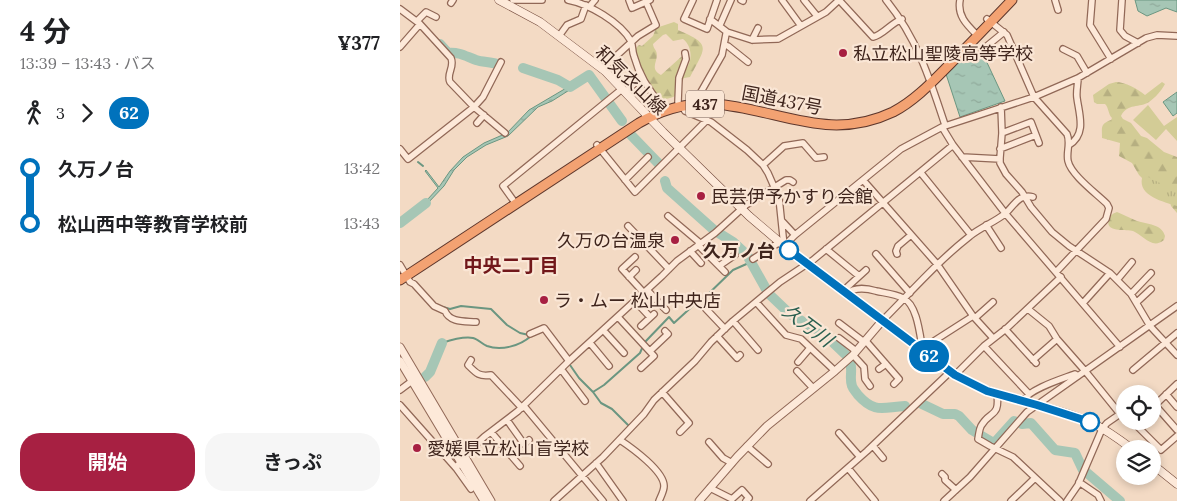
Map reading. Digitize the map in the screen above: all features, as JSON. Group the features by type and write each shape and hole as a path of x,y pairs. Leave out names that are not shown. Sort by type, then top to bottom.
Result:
{"highway":[{"name":"国道437号","path":"402,273 662,106 696,101 827,125 866,122 895,111 913,99 976,34 1005,0"},
{"name":"国道437号","path":"989,20 1012,0"},
{"name":"国道437号","path":"647,115 680,104"}],"main road":[{"name":"和気衣山線","path":"499,0 540,22 602,69 741,209 807,264 952,374 970,384 997,394 1090,422 1118,440"},
{"path":"1161,471 1177,484"}],"street":[{"path":"513,0 542,0"},
{"path":"569,0 588,6 616,24 631,42 642,77 653,96 662,106"},
{"path":"559,36 566,25 580,18 588,6 595,0"},
{"path":"602,69 631,42 656,25 648,1 632,8 629,0"},
{"path":"693,0 684,19 707,29 717,0"},
{"path":"720,25 731,0"},
{"path":"782,0 801,26"},
{"path":"804,0 818,16"},
{"path":"710,19 727,32 752,40 778,39 818,16 839,0 873,37 878,36 891,24 902,19"},
{"path":"886,0 902,19 921,57 930,80 943,126 953,145 1006,213 1120,347"},
{"path":"960,0 959,12 964,21 976,34"},
{"path":"1055,0 1058,10"},
{"path":"1092,0 1090,25 1111,59"},
{"path":"1122,0 1120,30 1125,36 1138,43"},
{"path":"400,9 418,23 452,59 453,65 448,77 450,82 474,107 505,133"},
{"path":"400,47 426,12 436,17"},
{"path":"989,20 1010,38 1034,97 1068,134 1068,157 1071,169 1109,208 1106,219 1056,272"},
{"path":"752,40 758,28"},
{"path":"696,101 722,55 727,32"},
{"path":"982,50 1004,32"},
{"path":"754,259 795,235 901,149 943,126 1034,97 1078,78 1146,38 1157,35 1177,36"},
{"path":"725,45 748,62"},
{"path":"1063,49 1077,56 1087,73"},
{"path":"684,52 686,59 679,78 680,104 686,111 708,120 763,165 779,198 782,244"},
{"path":"400,149 408,160 474,107 483,97 501,62"},
{"path":"514,202 503,186 582,124 608,101 642,77"},
{"path":"1068,145 1078,136 1081,122 1077,96 1078,78"},
{"path":"1001,107 1000,159 1002,168 1052,232 1076,251 1110,273 1131,294 1150,326 1177,355"},
{"path":"477,123 484,116"},
{"path":"598,147 635,192 708,120"},
{"path":"1002,133 1030,122 1039,143"},
{"path":"1000,149 1036,135"},
{"path":"763,165 784,146 803,143 816,158 824,158"},
{"path":"554,501 620,440 662,392 695,361 717,336 780,282 826,249 953,145"},
{"path":"625,180 645,164 648,157"},
{"path":"962,157 1000,159"},
{"path":"921,173 971,235"},
{"path":"460,462 491,432 523,407 569,361 646,292 669,268 741,209 774,186 786,180 793,182"},
{"path":"863,180 936,264 974,317 993,338"},
{"path":"699,501 747,446 785,410 835,371 854,353 936,264 971,235 1006,213 1017,201 1024,197 1034,198"},
{"path":"668,216 699,244 725,272"},
{"path":"782,221 795,235"},
{"path":"986,225 1001,248"},
{"path":"628,226 652,255 669,268"},
{"path":"897,254 898,246 911,235"},
{"path":"826,249 859,276"},
{"path":"690,251 701,263"},
{"path":"876,254 910,293"},
{"path":"719,266 736,255"},
{"path":"636,259 622,269 666,310"},
{"path":"1117,280 1132,262"},
{"path":"629,277 636,270"},
{"path":"844,292 866,270"},
{"path":"402,273 421,290 430,302 445,311 451,319 476,322"},
{"path":"1083,303 1110,273"},
{"path":"1131,294 1150,273"},
{"path":"810,501 1028,309 1061,277"},
{"path":"844,292 866,288 904,299 912,307 916,316 923,352"},
{"path":"1137,302 1151,289"},
{"path":"635,301 652,316 641,326"},
{"path":"756,302 786,335 797,337 835,371"},
{"path":"923,352 934,341 974,317 993,302"},
{"path":"944,501 995,449 1027,412 1177,306"},
{"path":"706,309 725,329"},
{"path":"1028,309 1049,326 1057,339 1116,409"},
{"path":"618,317 654,356 649,364 641,368"},
{"path":"734,321 754,348"},
{"path":"839,323 865,341 886,364 899,379 894,384"},
{"path":"530,334 544,328 569,361"},
{"path":"1005,329 1035,362 1057,339"},
{"path":"604,330 624,353"},
{"path":"650,351 668,334 665,331"},
{"path":"1132,370 1177,332"},
{"path":"717,336 737,358 740,355"},
{"path":"839,338 854,353 864,367 865,379 870,386"},
{"path":"590,343 609,366"},
{"path":"984,346 1029,394"},
{"path":"400,347 460,462 470,489"},
{"path":"798,362 810,348"},
{"path":"471,360 468,365 475,373 483,376 491,374 498,386 523,407 603,501"},
{"path":"400,361 482,500"},
{"path":"879,369 886,364"},
{"path":"561,369 584,401"},
{"path":"797,371 813,388"},
{"path":"1023,401 1029,394 1074,374 1078,376"},
{"path":"400,390 412,381"},
{"path":"1161,399 1177,384"},
{"path":"662,392 689,423 680,432"},
{"path":"997,394 997,410 980,427 978,438 995,449 1013,457 1060,501"},
{"path":"1166,394 1177,407"},
{"path":"400,405 460,462 491,501"},
{"path":"1161,413 1177,430"},
{"path":"1067,501 1075,491 1102,429 1116,419"},
{"path":"507,420 524,444 529,440"},
{"path":"1141,430 1161,450 1177,436"},
{"path":"491,432 509,449 520,466"},
{"path":"839,433 860,457"},
{"path":"620,440 640,455 661,475 664,484 659,501"},
{"path":"712,443 723,458 732,463"},
{"path":"747,446 768,464"},
{"path":"873,446 883,458"},
{"path":"596,463 622,497"},
{"path":"848,468 875,501"},
{"path":"942,474 954,492 957,501"},
{"path":"1011,501 1035,478"},
{"path":"1079,482 1098,495 1100,501"},
{"path":"710,488 732,500 742,490 749,498 746,501"}],"green space":[{"path":"674,22 678,24 678,30 697,39 703,48 690,77 684,78 680,91 666,99 659,97 648,83 635,49 639,45 642,46 653,36 656,28","holes":["666,34 673,41 683,39 686,42 690,49 690,62 686,69 681,67 684,60 683,56 661,75 655,70 657,54 653,44"]},
{"path":"1116,82 1131,86 1145,95 1162,82 1165,84 1149,102 1130,107 1121,116 1131,123 1141,136 1147,138 1164,152 1177,157 1177,213 1171,206 1169,197 1147,183 1139,175 1132,163 1119,156 1120,143 1102,138 1102,126 1112,118 1105,104 1094,102 1093,95 1109,84"},
{"path":"1148,105 1164,126 1177,117 1177,141 1166,129 1156,140 1133,120"},
{"path":"1148,177 1160,183 1172,184 1177,189 1177,206 1148,194 1142,184 1142,178"},
{"path":"1117,212 1161,229 1165,236 1164,240 1160,243 1152,243 1133,231 1116,230 1108,223 1111,215"}],"water":[{"path":"1135,0 1177,0 1177,12 1166,8 1147,16 1138,11"},
{"path":"983,54 1005,101 960,117 946,74 957,63"},
{"path":"568,87 571,89 538,107 508,136 486,145 467,157 427,204 416,211 415,209 438,188 426,170 439,187 463,157 484,143 507,133 529,110"},
{"path":"1177,92 1177,113 1173,116 1163,102"}],"waterway":[{"name":"久万川","path":"440,44 448,53 497,64"},
{"name":"久万川","path":"523,68 558,80 570,87 589,75 622,121"},
{"name":"久万川","path":"631,135 659,164"},
{"path":"418,162 423,166"},
{"name":"久万川","path":"665,181 667,188 714,230"},
{"path":"400,223 426,203"},
{"name":"久万川","path":"717,232 733,242 747,255 766,289"},
{"path":"645,342 669,317 674,323 697,302 701,301 733,270 751,262"},
{"name":"久万川","path":"769,294 790,314 824,334 847,356"},
{"path":"443,307 450,309 461,306 491,309 507,325 520,333 529,335"},
{"path":"442,343 469,338 475,339 487,346 504,348 527,340 531,336"},
{"path":"425,377 430,372 442,343"},
{"path":"570,365 579,378 593,392 604,385 640,353 643,346"},
{"name":"久万川","path":"850,362 852,386 864,401 869,405 880,408 905,406"},
{"path":"593,392 601,403 612,409 629,426"},
{"name":"久万川","path":"922,404 943,414 959,416 977,433"},
{"name":"久万川","path":"980,435 992,442 996,441 1014,421 1016,422"},
{"name":"久万川","path":"1022,424 1031,423 1055,450 1075,453 1083,470"},
{"name":"久万川","path":"1086,472 1120,501"}],"bus line":[{"name":"62","path":"789,250 955,375 970,384 987,391 1090,422"}],"place":[{"name":"私立松山聖陵高等学校","path":"843,53"},
{"name":"民芸伊予かすり会館","path":"701,196"},
{"name":"久万の台温泉","path":"675,240"},
{"name":"久万ノ台","path":"789,250"},
{"name":"ラ・ムー 松山中央店","path":"544,300"},
{"name":"愛媛県立松山盲学校","path":"417,448"}],"district":[{"name":"中央二丁目","path":"511,265"}]}
